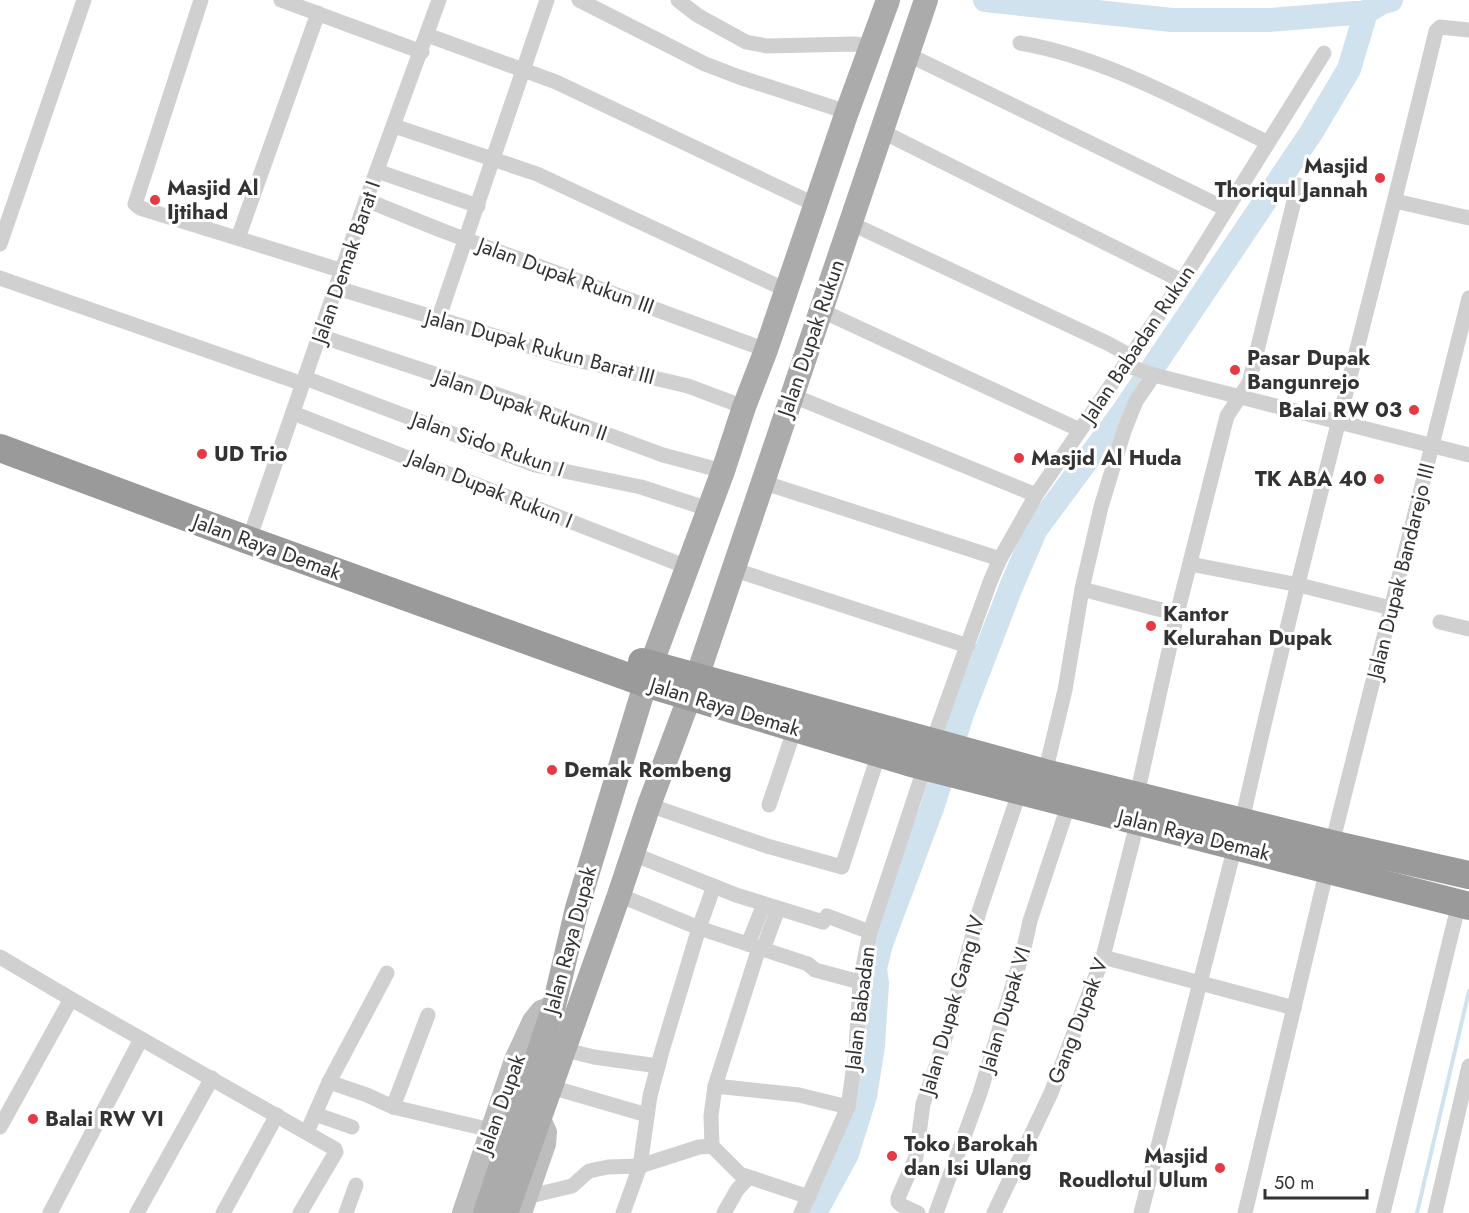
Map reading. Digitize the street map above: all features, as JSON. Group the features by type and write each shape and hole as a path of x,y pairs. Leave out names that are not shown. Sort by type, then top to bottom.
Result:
{"highway":[{"name":"Jalan Raya Demak","path":"0,430 161,499 648,674 941,758 1020,790 1069,803 1138,808"},
{"name":"Jalan Raya Demak","path":"0,448 161,499 254,525 622,656 648,674"},
{"name":"Jalan Raya Demak","path":"693,686 795,728 879,753 941,758 1045,773 1138,808 1330,856 1469,874"},
{"name":"Jalan Raya Demak","path":"1330,856 1466,905"}],"main road":[{"name":"Jalan Dupak Rukun","path":"648,674 723,471 888,0"},
{"name":"Jalan Dupak Rukun","path":"693,686 926,0"},
{"path":"861,75 897,85"},
{"name":"Jalan Raya Dupak","path":"485,1213 554,1006 577,908 648,674"},
{"name":"Jalan Raya Dupak","path":"506,1213 620,895 648,805 693,686"},
{"name":"Jalan Dupak","path":"463,1213 515,1060 528,1031 541,1011 554,1006"},
{"name":"Jalan Dupak","path":"524,1205 545,1144 546,1132 540,1119"}],"street":[{"path":"0,244 84,0"},
{"path":"201,0 135,204 140,208 343,271"},
{"path":"281,0 422,52"},
{"name":"Jalan Demak Barat I","path":"254,525 366,200 422,52 439,0"},
{"path":"438,320 547,0"},
{"path":"579,0 705,64 847,112"},
{"path":"678,0 697,15 746,42 767,46 854,44 876,35"},
{"path":"238,238 318,13"},
{"path":"1141,1213 1239,834 1338,421 1436,31 1440,27 1469,30"},
{"path":"427,35 556,82 816,205"},
{"path":"1020,42 1083,58 1121,73 1267,142"},
{"path":"911,43 1226,209"},
{"name":"Jalan Babadan Rukun","path":"941,758 968,646 1000,559 1036,495 1129,363 1324,53"},
{"path":"394,126 537,174 786,290"},
{"path":"881,131 1182,281"},
{"path":"377,171 478,206"},
{"name":"Gang Dupak V","path":"994,1213 1051,1093 1103,957 1138,808 1177,614 1227,416 1249,383 1298,185"},
{"name":"Jalan Dupak Rukun III","path":"366,200 766,350"},
{"path":"1395,201 1469,218"},
{"path":"850,223 1107,343 1129,363 1152,374 1469,455"},
{"name":"Jalan Sido Rukun I","path":"0,278 304,381 535,465 641,487 708,509"},
{"name":"Jalan Dupak Rukun Barat III","path":"337,288 564,357 687,386 744,406"},
{"name":"Jalan Dupak Bandarejo III","path":"1245,1213 1330,856 1469,297"},
{"path":"820,310 1080,430"},
{"name":"Jalan Dupak Rukun II","path":"320,336 519,402 663,455 723,471"},
{"path":"1045,773 1065,690 1082,589 1101,507 1124,431 1136,401 1152,374"},
{"path":"791,395 1036,495"},
{"name":"Jalan Dupak Rukun I","path":"293,413 687,567"},
{"path":"762,482 1000,559"},
{"path":"1190,564 1299,585 1391,608"},
{"path":"732,569 968,646"},
{"path":"1082,589 1177,614"},
{"path":"1440,622 1469,629"},
{"path":"769,805 795,728"},
{"path":"648,805 767,846 842,867 879,753"},
{"name":"Jalan Babadan","path":"801,1213 848,1107 856,1051 860,982 870,932 941,758"},
{"name":"Jalan Dupak Gang IV","path":"915,1212 898,1203 898,1198 916,1157 923,1104 943,1046 995,858 1020,790"},
{"name":"Jalan Dupak VI","path":"936,1213 980,1093 1030,921 1069,803"},
{"path":"633,854 771,906 823,922 827,916 870,932"},
{"path":"623,1213 640,1166 650,1096 658,1066 699,928 714,886"},
{"path":"620,895 699,928 807,964 815,970 860,982"},
{"path":"1383,1213 1466,905"},
{"path":"771,906 715,1086 711,1116 712,1146 740,1174 809,1197"},
{"path":"1103,957 1294,1008"},
{"path":"1,959 335,1149 336,1152 300,1213"},
{"path":"307,1132 329,1082 387,973"},
{"path":"0,1127 71,999"},
{"path":"393,1107 428,1015"},
{"path":"50,1213 141,1039"},
{"path":"565,1050 594,1057 658,1066"},
{"path":"1435,1213 1463,1115 1469,1066"},
{"path":"137,1213 212,1078"},
{"path":"329,1082 393,1107 491,1130"},
{"path":"715,1086 799,1095 848,1107"},
{"path":"551,1087 647,1115"},
{"path":"315,1114 352,1127"},
{"path":"222,1213 277,1115"},
{"path":"524,1205 572,1186 589,1171 608,1167 640,1166 699,1147 712,1146"},
{"path":"724,1213 737,1190 748,1178"},
{"path":"346,1213 356,1185"}],"waterway":[{"path":"985,0 1172,20 1269,20 1366,12 1391,0"},
{"path":"815,1213 847,1154 865,1096 873,1046 877,983 875,968 881,944 932,808 962,714 1036,529 1123,412 1311,133 1349,69 1366,12"},
{"path":"1417,1213 1469,991"}],"place":[{"name":"Masjid Thoriqul Jannah","path":"1380,178"},
{"name":"Masjid Al Ijtihad","path":"155,200"},
{"name":"Pasar Dupak Bangunrejo","path":"1235,370"},
{"name":"Balai RW 03","path":"1414,410"},
{"name":"UD Trio","path":"202,454"},
{"name":"Masjid Al Huda","path":"1019,458"},
{"name":"TK ABA 40","path":"1379,479"},
{"name":"Kantor Kelurahan Dupak","path":"1151,626"},
{"name":"Demak Rombeng","path":"552,770"},
{"name":"Balai RW VI","path":"33,1119"},
{"name":"Toko Barokah dan Isi Ulang","path":"892,1156"},
{"name":"Masjid Roudlotul Ulum","path":"1220,1168"}]}
